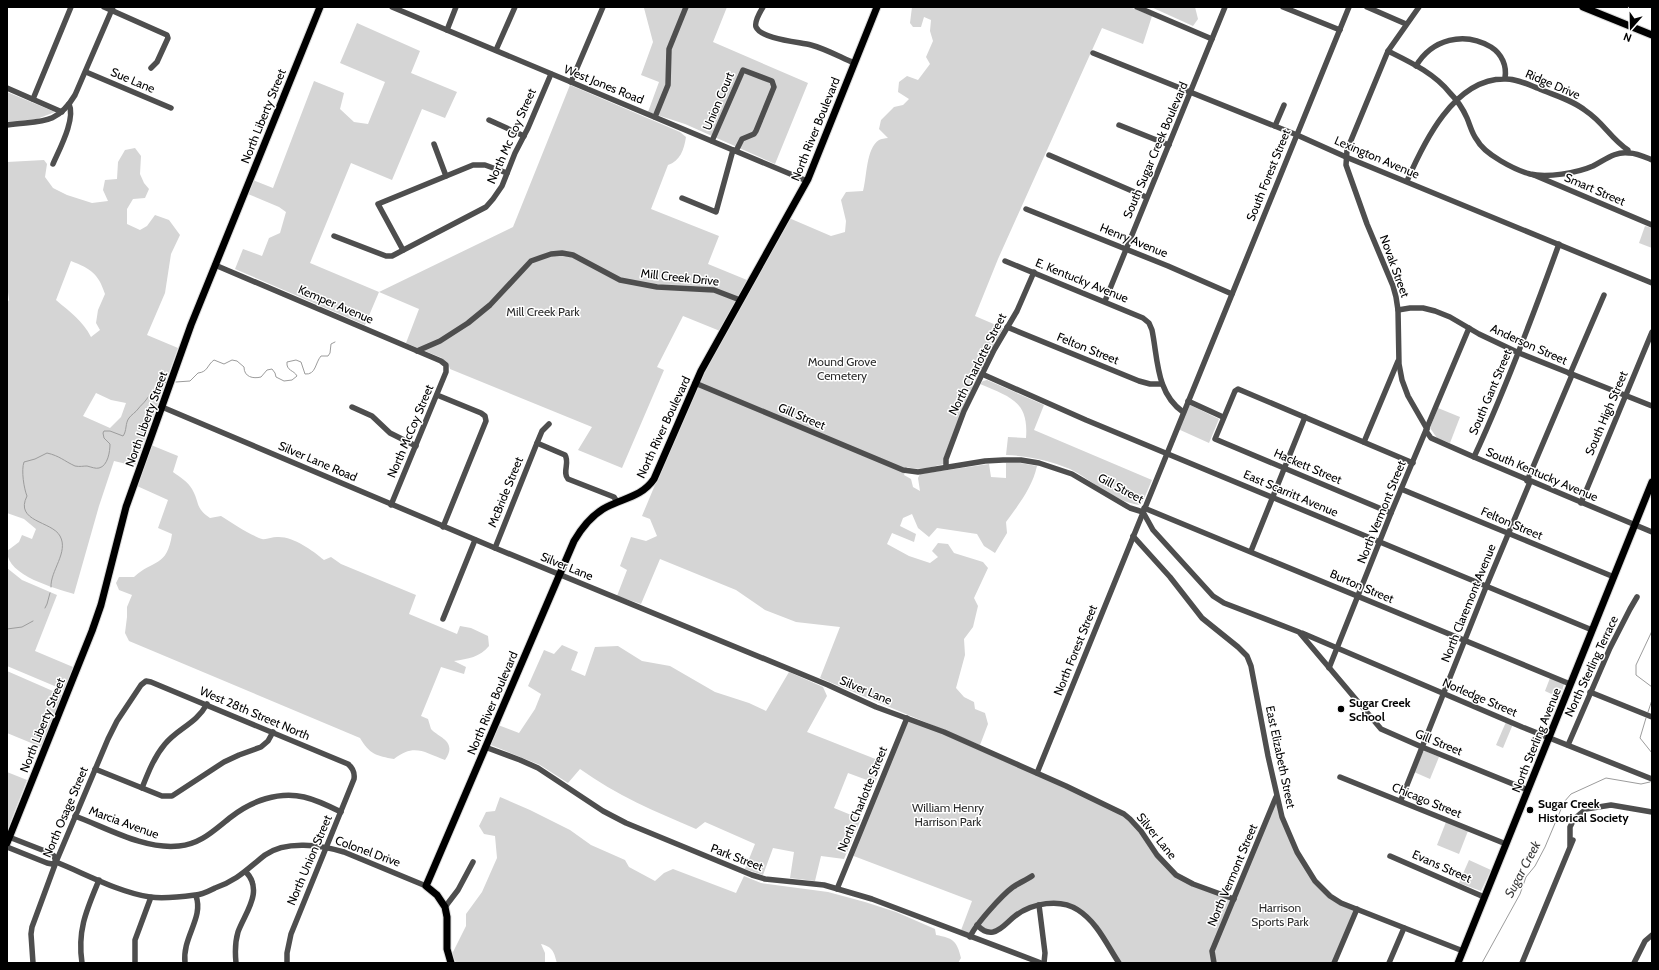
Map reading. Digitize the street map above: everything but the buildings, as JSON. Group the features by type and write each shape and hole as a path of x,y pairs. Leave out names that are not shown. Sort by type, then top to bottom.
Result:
{"main road":[{"name":"North Liberty Street","path":"8,840 92,631 101,605 126,507 191,325 320,7"},
{"name":"North River Boulevard","path":"426,886 574,541 586,524 602,509 639,494 645,490 654,479 695,383 807,181 877,7"},
{"path":"1583,7 1652,35"},
{"name":"North Sterling Avenue","path":"1458,963 1652,482"},
{"path":"426,886 437,895 445,907 447,918 447,949 451,963"}],"street":[{"path":"33,99 71,7"},
{"path":"104,7 113,9 167,35 157,62 151,68"},
{"name":"West Jones Road","path":"392,7 807,181"},
{"path":"447,30 456,7"},
{"path":"496,50 514,7"},
{"path":"571,82 602,7"},
{"path":"655,117 668,85 669,49 686,7"},
{"path":"763,7 756,22 757,29 770,36 812,46 854,63"},
{"path":"1137,7 1212,39"},
{"name":"South Sugar Creek Boulevard","path":"1105,301 1146,197 1191,92 1225,7"},
{"path":"1283,7 1340,30"},
{"name":"South Forest Street","path":"1188,401 1349,7"},
{"path":"1367,7 1406,24"},
{"path":"1346,156 1388,51 1419,7"},
{"path":"7,125 40,122 62,112 69,104 86,72 113,9"},
{"path":"1416,66 1426,52 1438,45 1454,39 1468,38 1485,44 1499,54 1505,66 1505,78"},
{"name":"Smart Street","path":"1388,51 1416,66 1442,84 1457,101 1467,117 1476,140 1482,148 1502,161 1530,174 1652,225"},
{"name":"Lexington Avenue","path":"1093,53 1297,135 1652,283"},
{"name":"Union Court","path":"712,141 743,70 772,81 774,87 756,131 754,134 742,139 735,151"},
{"name":"Sue Lane","path":"86,72 171,108"},
{"name":"North Mc Coy Street","path":"334,236 386,256 392,256 486,206 498,193 551,74"},
{"name":"Ridge Drive","path":"1406,181 1428,136 1438,122 1457,101 1466,92 1477,85 1488,81 1505,78 1546,92 1585,110 1594,117 1617,143 1628,150 1628,152"},
{"path":"7,88 62,112"},
{"path":"53,164 69,125 71,110 69,104"},
{"path":"1275,126 1284,105"},
{"path":"489,120 524,136"},
{"path":"1119,125 1168,145"},
{"path":"434,144 446,176"},
{"path":"682,198 716,212 735,151"},
{"path":"1530,174 1558,174 1578,171 1613,155 1628,152 1652,160"},
{"path":"1049,155 1146,197"},
{"name":"Novak Street","path":"1346,156 1346,164 1364,216 1393,286 1398,310 1399,358 1402,380 1408,396 1427,430"},
{"path":"403,250 378,204 478,164 507,173"},
{"name":"Henry Avenue","path":"1026,209 1232,294"},
{"name":"South Gant Street","path":"1474,458 1519,353 1559,244"},
{"name":"Mill Creek Drive","path":"417,351 440,341 468,322 490,305 531,261 551,254 562,253 573,255 620,280 657,287 714,290 740,300"},
{"name":"E. Kentucky Avenue","path":"1004,261 1105,301 1143,318 1152,330 1162,384"},
{"name":"Kemper Avenue","path":"215,265 441,361 446,366"},
{"name":"North Charlotte Street","path":"946,467 946,459 964,411 982,374 1017,311 1034,272"},
{"name":"North Claremont Avenue","path":"1400,800 1604,295"},
{"name":"Anderson Street","path":"1398,310 1423,308 1435,311 1450,317 1519,353 1652,406"},
{"name":"Felton Street","path":"1007,327 1139,381 1150,384 1162,384"},
{"name":"North Vermont Street","path":"1329,668 1338,649 1391,513 1469,328"},
{"name":"South High Street","path":"1581,503 1652,332"},
{"path":"1364,442 1399,358"},
{"name":"North McCoy Street","path":"391,505 437,395 446,372 446,366"},
{"name":"East Scarritt Avenue","path":"982,374 1086,420 1379,543 1592,630"},
{"name":"Gill Street","path":"695,383 903,470 918,472 1003,460 1021,460 1039,463 1072,474 1130,508 1144,510 1152,530 1213,596 1224,603 1299,632 1381,729 1389,734 1528,790"},
{"path":"1162,384 1171,402 1183,412"},
{"path":"1144,510 1188,401 1223,418 1234,392 1238,389 1413,463"},
{"path":"437,395 481,413 485,416 486,421 443,526"},
{"name":"Silver Lane Road","path":"162,407 465,536"},
{"path":"352,407 372,416 390,433 416,446"},
{"path":"1251,551 1305,417"},
{"name":"Hackett Street","path":"1223,418 1215,438 1217,440 1391,513"},
{"name":"McBride Street","path":"495,548 536,444 542,431 548,424"},
{"name":"South Kentucky Avenue","path":"1427,430 1431,438 1474,458 1652,532"},
{"path":"536,444 564,455 567,462 566,474 568,479 614,497 617,502"},
{"name":"Felton Street","path":"1401,489 1614,577"},
{"name":"North Forest Street","path":"1037,773 1144,510"},
{"name":"Burton Street","path":"1144,510 1251,551 1570,684"},
{"name":"Silver Lane","path":"465,536 828,685 876,707 944,732 1037,773 1124,814 1141,831 1157,855 1176,875 1193,884 1234,899"},
{"name":"East Elizabeth Street","path":"1133,536 1170,577 1202,618 1247,656 1251,666 1276,797 1282,817 1298,852 1315,881 1330,896 1357,909 1462,951"},
{"path":"443,618 475,540"},
{"name":"North Sterling Terrace","path":"1568,745 1614,639 1637,597"},
{"name":"Norledge Street","path":"1299,632 1652,780"},
{"name":"West 28th Street North","path":"148,682 207,704 352,767"},
{"name":"North Osage Street","path":"33,963 32,927 56,862 117,721 140,685 148,682"},
{"path":"1590,692 1652,717"},
{"path":"142,788 152,764 165,744 177,732 197,718 207,704"},
{"name":"North Charlotte Street","path":"837,888 907,718"},
{"path":"95,769 162,796 172,796 224,762 261,747 268,741 273,732"},
{"name":"Park Street","path":"485,748 538,768 626,823 725,865 766,879 837,888 872,899 1041,963"},
{"name":"North Union Street","path":"287,963 287,954 291,934 354,780 352,767"},
{"name":"Chicago Street","path":"1340,776 1506,844"},
{"name":"Marcia Avenue","path":"76,816 144,843 170,847 188,845 202,840 216,831 243,809 257,802 273,797 290,795 304,797 341,812"},
{"name":"North Vermont Street","path":"1214,963 1212,951 1276,797"},
{"path":"1570,848 1570,826 1574,819 1586,809 1611,805 1652,812"},
{"name":"Colonel Drive","path":"8,840 50,854 54,856 56,862"},
{"path":"1522,963 1573,840"},
{"name":"Colonel Drive","path":"7,846 47,863 56,862 129,892 151,897 170,898 196,896 226,884 246,872 266,855 281,847 296,845 326,848 344,852 426,886"},
{"name":"Evans Street","path":"1390,856 1484,897"},
{"path":"445,907 458,890 473,862"},
{"path":"236,963 235,952 238,933 254,893 252,880 246,872"},
{"path":"970,937 977,925 1012,888 1032,876"},
{"path":"82,963 80,948 83,921 99,880"},
{"path":"185,963 185,948 187,940 199,910 199,904 196,896"},
{"path":"135,963 135,940 151,897"},
{"path":"977,925 987,932 1000,930 1021,912 1039,905 1055,904 1077,909 1090,920 1119,963"},
{"path":"1039,905 1045,953 1044,963"},
{"path":"1334,963 1357,909"},
{"path":"1389,963 1404,928"},
{"path":"1634,963 1645,941 1652,934"}],"green space":[{"path":"642,7 727,7 713,42 808,83 775,164 685,124 648,112 659,82 641,75 653,42 644,8"},
{"name":"Mound Grove Cemetery","path":"912,7 1130,7 1152,16 1143,44 1102,28 998,259 975,316 1003,328 965,407 944,457 944,464 921,469 907,467 904,475 911,479 913,487 920,491 918,478 920,474 989,464 991,477 1006,478 1006,463 1020,463 1037,466 1032,482 1006,522 1007,533 995,553 984,546 977,534 937,528 929,537 918,528 912,514 903,518 900,526 916,534 914,542 892,533 887,544 909,556 930,563 938,557 932,551 938,543 948,544 954,553 983,562 988,568 974,598 978,606 973,627 964,639 965,655 956,688 964,697 974,702 975,709 985,713 988,724 980,745 820,678 840,627 796,622 765,610 736,590 660,559 641,604 617,596 627,570 620,566 631,537 646,541 657,536 650,519 642,516 695,389 789,218 831,236 845,232 846,221 841,200 846,192 863,191 869,156 872,149 879,140 888,138 879,129 881,120 894,107 903,105 909,99 898,92 899,82 907,76 918,80 930,64 926,57 933,41 930,31 931,20 924,17 921,27 913,27 910,23"},
{"path":"1151,7 1195,7 1198,19 1193,26"},
{"path":"357,23 420,51 411,73 457,92 445,118 422,109 392,180 351,163 310,263 379,292 365,325 235,269 243,249 262,256 269,238 280,233 286,212 279,207 248,194 253,180 273,188 314,81 344,93 340,109 354,122 368,124 385,82 340,63"},
{"name":"Mill Creek Park","path":"570,85 680,132 686,137 681,154 676,161 668,165 651,209 719,236 708,264 747,280 720,331 683,316 657,367 664,370 622,468 578,450 592,427 450,369 448,363 442,358 406,343 419,309 379,292 513,227"},
{"path":"7,92 55,112 37,119 7,122"},
{"path":"135,148 141,156 140,174 144,183 149,189 145,198 133,199 127,209 127,224 140,230 147,226 155,215 169,220 180,235 171,254 165,293 147,335 178,348 135,466 114,461 99,506 74,594 33,580 23,574 9,560 7,551 19,542 22,535 32,539 36,529 24,519 7,513 7,303 9,300 7,284 7,162 44,160 47,164 45,177 53,188 67,195 92,203 108,201 103,190 105,180 117,179 118,162 125,150","holes":["71,261 89,269 100,281 105,294 98,310 96,323 100,330 91,337 80,321 56,300","96,393 111,400 126,403 121,417 110,428 83,416"]},
{"path":"1645,226 1652,228 1652,248 1639,243"},
{"path":"987,380 1044,405 1034,430 1152,480 1143,501 1139,505 1129,503 1103,490 1070,469 1054,463 1030,457 1006,455 1008,437 1026,438 1024,416 1021,408 1009,397 980,384"},
{"path":"1190,405 1219,419 1209,443 1178,429"},
{"path":"1438,408 1460,417 1450,443 1437,438 1430,428"},
{"path":"151,445 178,456 173,472 190,486 200,508 210,518 221,516 247,532 262,539 283,537 296,541 324,560 331,557 341,564 416,595 409,614 457,634 460,626 471,628 488,636 489,646 482,653 469,658 454,661 466,667 464,674 441,667 421,716 428,719 431,729 448,744 448,754 445,760 419,750 407,751 394,759 383,757 370,751 360,738 129,641 125,633 127,607 132,595 119,590 116,583 119,577 134,577 163,558 170,545 172,534 158,528 168,500 137,486"},
{"path":"7,568 22,580 57,595 35,651 73,667 64,690 7,666"},
{"path":"562,645 578,652 571,670 585,676 595,647 618,646 642,661 670,666 715,692 749,703 766,711 789,672 823,687 827,696 807,732 883,762 875,783 848,773 834,808 861,819 844,859 821,856 815,881 790,878 794,852 773,848 763,875 745,869 755,844 705,822 696,829 681,823 622,795 580,769 568,783 540,765 491,745 498,725 519,733 535,709 541,694 528,686 544,650 554,654"},
{"path":"7,671 62,695 41,747 7,733"},
{"path":"1550,678 1564,684 1560,698 1545,691"},
{"name":"William Henry Harrison Park","path":"907,718 1124,814 1176,875 1234,899 1277,797 1297,852 1321,889 1357,909 1334,963 1119,963 1091,920 1077,909 1062,905 1029,907 993,932 977,926 970,937 960,933 972,901 851,855"},
{"path":"1506,722 1513,724 1503,748 1496,745"},
{"path":"1425,751 1439,757 1430,779 1414,772 1423,752"},
{"path":"7,772 27,780 7,831"},
{"path":"500,797 570,830 591,845 625,860 629,867 655,881 664,873 673,869 736,893 744,876 761,883 828,892 896,912 935,929 936,935 947,937 956,944 961,958 958,963 557,963 551,948 541,944 545,953 545,963 456,963 452,954 466,926 466,914 482,892 497,858 495,836 484,834 479,826 486,812 495,811"},
{"path":"1446,822 1468,831 1459,854 1437,845"},
{"path":"1469,860 1491,870 1481,891 1459,883"}],"waterway":[{"path":"176,382 190,381 198,373 206,370 214,360 224,364 232,360 237,361 244,367 247,375 255,378 261,377 267,370 272,369 276,377 284,381 292,380 297,376 289,369 287,362 296,360 301,362 305,374 309,374 313,371 321,356 328,356 330,353 331,344 335,342"},
{"path":"51,587 51,581 61,555 62,542 56,531 36,520 26,511 24,505 27,496 23,479 24,462 35,459 47,453 59,457 75,466 96,468 102,467 108,458 110,447 110,444 104,438 104,431 110,431 123,436 130,417 155,388 160,384 167,382"},
{"path":"45,608 50,593"},
{"path":"7,629 22,627 33,621"},
{"name":"Sugar Creek","path":"1652,631 1636,665 1636,675 1652,687"},
{"name":"Sugar Creek","path":"1648,712 1652,700"},
{"name":"Sugar Creek","path":"1646,718 1640,738 1652,753"},
{"name":"Sugar Creek","path":"1482,963 1520,894 1526,877 1535,866 1545,847 1564,802 1571,794 1606,778 1641,784 1650,782"}],"place":[{"name":"Sugar Creek School","path":"1341,709"},
{"name":"Sugar Creek Historical Society","path":"1530,810"}],"park label":[{"name":"Harrison Sports Park","path":"1280,914"}]}
